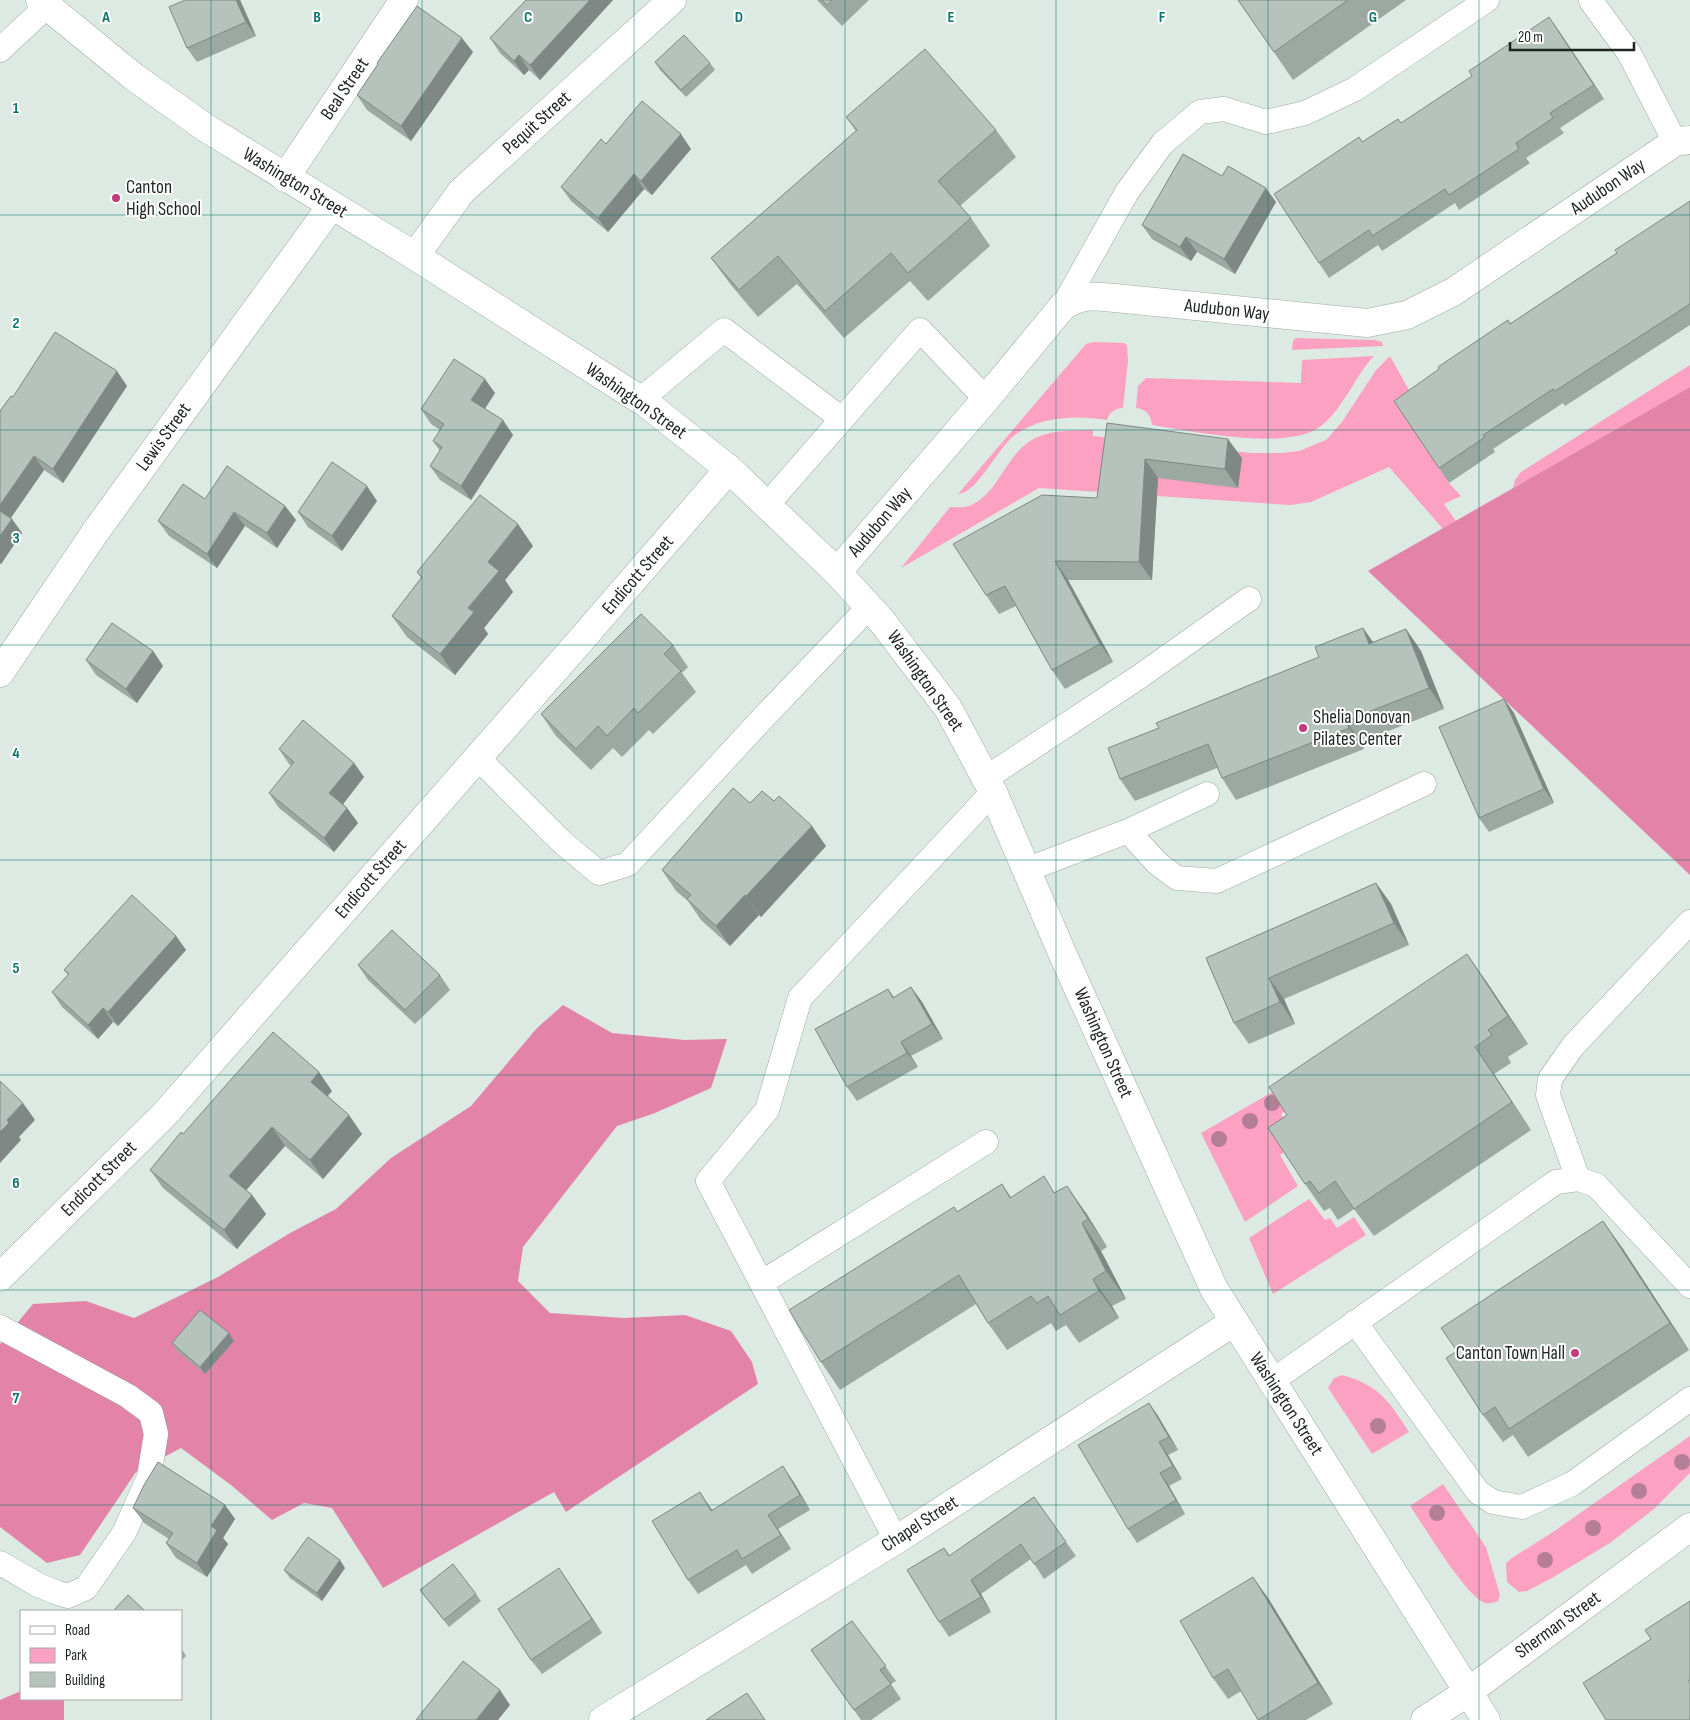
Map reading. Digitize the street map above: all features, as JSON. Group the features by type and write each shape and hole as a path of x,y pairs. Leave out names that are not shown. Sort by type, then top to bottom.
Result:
{"street":[{"name":"Beal Street","path":"285,178 404,0"},
{"name":"Pequit Street","path":"415,256 461,192 672,0"},
{"name":"Washington Street","path":"44,3 134,77 206,128 415,256 640,400 728,469 837,572 869,607 948,708 990,785 1026,870 1214,1289 1486,1720"},
{"name":"Audubon Way","path":"837,572 986,399 1063,306 1079,297 1091,296 1366,323 1407,315 1453,292 1683,141"},
{"name":"Lewis Street","path":"0,673 96,531 332,205"},
{"name":"Endicott Street","path":"0,1277 164,1115 478,758 728,469"},
{"name":"Chapel Street","path":"603,1720 896,1540 1234,1322"},
{"name":"Sherman Street","path":"1424,1720 1468,1692 1690,1527"}],"lane":[{"path":"1063,306 1132,185 1163,143 1200,112 1224,109 1266,122 1304,113 1355,89 1487,0"},
{"path":"1590,1 1629,53 1683,141"},
{"path":"0,50 44,3"},
{"path":"640,400 724,330 842,419"},
{"path":"767,505 920,330 986,399"},
{"path":"896,1540 708,1181 767,1110 800,998 990,785 1249,599"},
{"path":"478,758 563,843 599,873 628,864 869,607"},
{"path":"1128,831 1158,863 1177,878 1217,881 1424,784"},
{"path":"1026,870 1128,831 1207,794"},
{"path":"1578,1179 1548,1096 1550,1079 1572,1046 1690,922"},
{"path":"761,1283 986,1142"},
{"path":"1272,1381 1556,1182 1578,1179 1596,1185 1690,1286"},
{"path":"1355,1322 1478,1492 1494,1502 1502,1504 1522,1507 1572,1484 1690,1399"},
{"path":"0,1327 128,1396 151,1414 156,1434 149,1477 124,1533 86,1588 68,1596 38,1586 0,1564"}],"green space":[{"path":"1296,338 1375,340 1382,342 1383,346 1292,350 1293,341"},
{"path":"1093,342 1124,343 1127,345 1128,361 1123,408 1113,411 1107,420 1059,418 1025,429 1008,441 973,486 965,492 958,494 1086,344"},
{"path":"1374,356 1329,419 1306,434 1287,438 1264,439 1214,435 1152,425 1147,413 1136,408 1138,386 1146,378 1301,383 1302,360"},
{"path":"1390,356 1418,406 1405,415 1449,483 1461,496 1444,504 1456,521 1443,529 1389,467 1311,502 1290,505 1039,488 901,568 950,507 967,507 988,493 1015,455 1039,436 1061,431 1093,430 1093,436 1251,453 1299,451 1326,440 1342,422 1376,370"},
{"path":"1690,365 1690,387 1513,488 1515,480 1521,472"},
{"path":"1339,1054 1349,1069 1281,1114 1299,1142 1280,1155 1298,1186 1245,1222 1201,1133"},
{"path":"1309,1199 1325,1220 1330,1218 1337,1228 1354,1217 1366,1235 1273,1294 1249,1238"},
{"path":"1342,1375 1355,1379 1374,1389 1389,1403 1409,1432 1372,1454 1328,1388 1334,1378"},
{"path":"1690,1436 1690,1473 1654,1509 1610,1543 1527,1591 1519,1592 1507,1582 1506,1563 1512,1558 1553,1532"},
{"path":"1443,1484 1486,1547 1500,1595 1498,1601 1485,1603 1475,1596 1455,1573 1410,1506"}],"shaded area":[{"path":"1690,387 1690,875 1368,571"},
{"path":"563,1005 612,1033 685,1040 727,1039 711,1088 655,1113 617,1126 523,1247 518,1281 550,1313 624,1318 685,1315 731,1331 752,1362 758,1384 566,1512 554,1492 383,1588 332,1508 304,1503 272,1520 231,1485 181,1448 136,1472 80,1555 47,1563 0,1527 0,1344 33,1304 86,1301 134,1318 218,1277 290,1233 336,1209 391,1158 471,1106 537,1028"},
{"path":"20,1691 20,1700 64,1700 64,1720 0,1720 0,1700"}],"building":[{"path":"185,0 236,0 246,22 187,48 169,7"},
{"path":"526,0 590,0 530,65 519,55 514,61 490,38"},
{"path":"822,0 832,0 827,5"},
{"path":"1238,0 1348,0 1274,52"},
{"path":"417,6 462,38 401,126 357,95"},
{"path":"1549,17 1594,85 1550,113 1553,118 1516,143 1519,149 1449,195 1445,189 1372,236 1369,230 1319,263 1274,194 1359,137 1362,142 1398,119 1401,123 1472,76 1469,71"},
{"path":"684,35 710,63 681,90 655,62"},
{"path":"925,49 996,130 938,181 971,218 908,273 891,253 825,311 778,256 739,290 711,258 857,130 846,117"},
{"path":"642,101 681,134 641,181 634,174 598,218 561,187 601,139 606,144"},
{"path":"1183,154 1222,176 1228,166 1266,188 1224,259 1186,237 1180,247 1142,225"},
{"path":"1690,201 1690,304 1555,391 1553,389 1483,435 1485,437 1439,468 1394,401 1439,369 1438,367 1508,320 1510,324 1617,253 1615,250"},
{"path":"55,332 117,371 53,469 34,456 0,505 0,411 11,396 13,397"},
{"path":"454,359 485,379 471,400 503,420 461,486 430,466 442,447 433,441 444,424 421,409"},
{"path":"1107,423 1228,439 1225,469 1145,459 1139,562 1055,561 1100,644 1052,670 1005,586 986,595 953,544 1042,495 1097,498"},
{"path":"332,462 367,486 332,536 298,512"},
{"path":"227,466 285,506 267,533 234,512 207,554 158,521 183,484 205,499"},
{"path":"480,495 518,524 488,562 499,571 468,608 474,612 440,654 392,616 422,577 417,572"},
{"path":"0,511 12,519 0,536"},
{"path":"641,614 673,645 664,654 681,671 638,713 634,708 607,736 598,726 576,749 541,714"},
{"path":"112,623 153,651 126,689 86,660"},
{"path":"1363,628 1369,644 1406,629 1429,688 1346,721 1349,728 1222,778 1208,744 1120,779 1108,748 1159,728 1156,723 1319,657 1315,647"},
{"path":"1504,699 1544,789 1479,818 1439,727"},
{"path":"303,720 354,763 329,793 347,808 324,838 269,793 294,762 279,749"},
{"path":"733,788 750,803 762,791 774,801 779,796 812,826 716,926 687,899 691,895 662,870"},
{"path":"1376,883 1394,923 1269,978 1280,1002 1234,1023 1206,958"},
{"path":"132,895 176,936 108,1012 103,1008 88,1025 52,992 69,974 64,970"},
{"path":"392,930 440,975 405,1010 358,965"},
{"path":"1467,954 1508,1016 1488,1030 1492,1035 1475,1047 1512,1102 1354,1209 1335,1181 1319,1193 1310,1181 1305,1184 1268,1128 1287,1115 1269,1087"},
{"path":"911,987 932,1024 901,1042 907,1053 847,1087 815,1029 888,989 893,998"},
{"path":"273,1032 319,1072 311,1082 349,1115 310,1160 272,1127 229,1176 252,1195 224,1230 150,1170 181,1132 183,1134"},
{"path":"0,1081 23,1103 7,1120 9,1123 0,1132"},
{"path":"1044,1176 1054,1193 1067,1186 1088,1219 1082,1223 1106,1271 1093,1279 1099,1291 1060,1315 1048,1296 1037,1303 1031,1296 988,1323 959,1275 821,1362 789,1310 954,1207 957,1212 1002,1184 1010,1198"},
{"name":"Canton Town Hall","path":"1603,1221 1670,1323 1509,1429 1495,1407 1483,1415 1446,1358 1457,1351 1441,1328"},
{"path":"200,1310 229,1333 200,1367 172,1343"},
{"path":"1149,1403 1169,1437 1159,1442 1173,1466 1160,1473 1176,1500 1128,1529 1078,1445"},
{"path":"158,1462 225,1505 211,1526 217,1530 197,1563 166,1543 173,1533 133,1508"},
{"path":"783,1466 800,1495 768,1515 781,1535 742,1559 737,1550 688,1580 652,1521 700,1492 711,1511"},
{"path":"1034,1497 1066,1542 1034,1564 1021,1544 971,1580 981,1597 939,1622 907,1570 944,1548 949,1556"},
{"path":"308,1537 340,1560 317,1593 284,1570"},
{"path":"453,1564 476,1594 444,1620 420,1590"},
{"path":"559,1568 592,1619 531,1660 498,1609"},
{"path":"1253,1577 1318,1683 1258,1720 1228,1669 1213,1678 1180,1621"},
{"path":"128,1595 144,1610 114,1610"},
{"path":"1690,1601 1690,1680 1688,1681 1690,1683 1690,1720 1606,1720 1583,1683 1651,1639 1645,1630"},
{"path":"852,1621 886,1666 880,1670 891,1684 854,1710 811,1650"},
{"path":"463,1661 500,1690 476,1720 416,1720"},
{"path":"747,1693 765,1720 706,1720"}],"place":[{"name":"Canton High School","path":"116,198"},
{"name":"Shelia Donovan Pilates Center","path":"1303,728"},
{"name":"Canton Town Hall","path":"1575,1353"}]}
